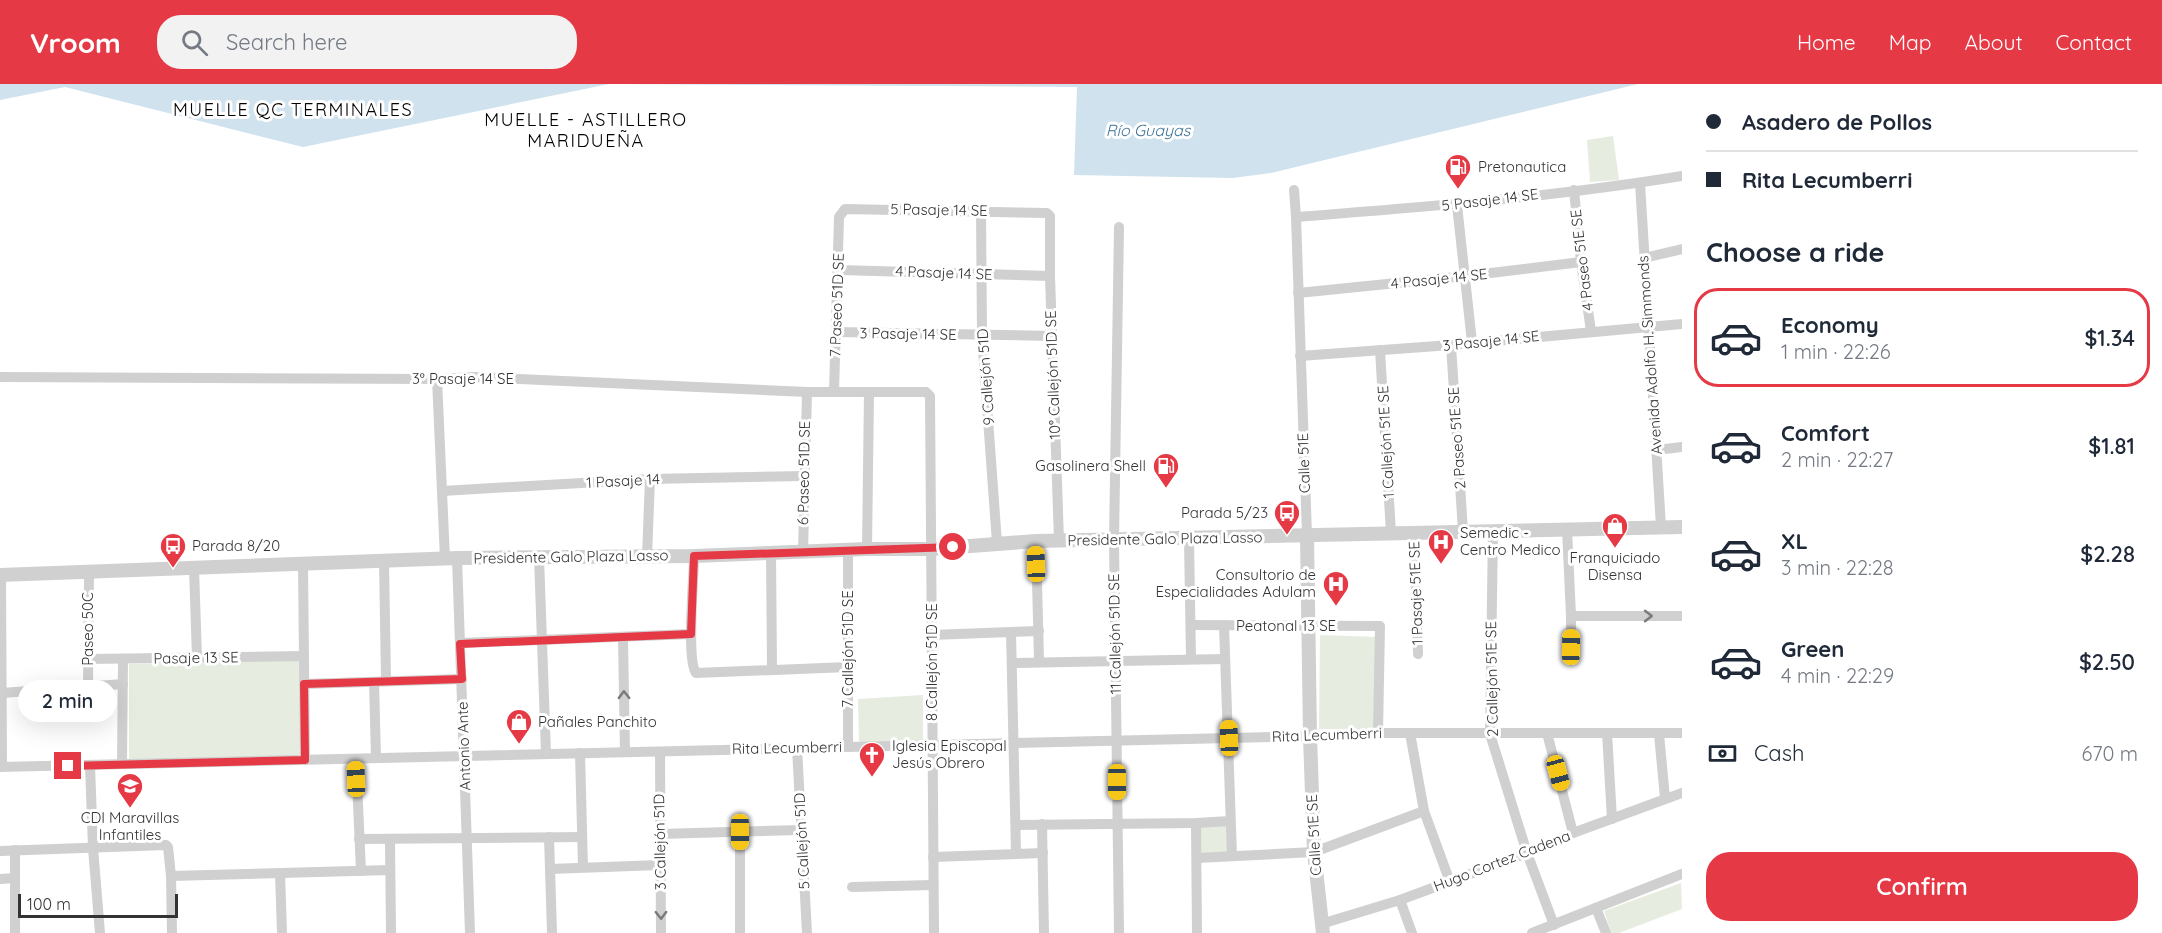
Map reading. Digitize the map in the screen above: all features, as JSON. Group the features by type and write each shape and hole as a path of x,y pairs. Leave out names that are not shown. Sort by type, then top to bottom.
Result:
{"street":[{"name":"5 Pasaje 14 SE","path":"1296,217 1457,205 1682,176"},
{"name":"Avenida Adolfo H. Simmonds","path":"1640,183 1661,527"},
{"name":"Calle 51E","path":"1294,190 1307,535 1310,736"},
{"name":"4 Paseo 51E SE","path":"1574,190 1591,331"},
{"path":"1457,205 1472,342"},
{"name":"5 Pasaje 14 SE","path":"839,217 845,209 1044,212"},
{"name":"9 Callejón 51D","path":"981,210 982,336 997,543"},
{"name":"10° Callejón 51D SE","path":"1044,212 1050,216 1059,541"},
{"name":"7 Paseo 51D SE","path":"834,392 839,217"},
{"name":"11 Callejón 51D SE","path":"1119,227 1114,540 1119,933"},
{"path":"1644,258 1682,249"},
{"name":"4 Pasaje 14 SE","path":"1298,293 1581,262"},
{"name":"4 Pasaje 14 SE","path":"839,270 1050,276"},
{"name":"3 Pasaje 14 SE","path":"1300,356 1682,324"},
{"name":"3 Pasaje 14 SE","path":"836,332 1052,336"},
{"name":"2 Paseo 51E SE","path":"1451,345 1463,531"},
{"name":"1 Callejón 51E SE","path":"1380,350 1391,533"},
{"name":"3° Pasaje 14 SE","path":"0,377 437,379 474,377 807,392 926,392"},
{"name":"Antonio Ante","path":"437,379 442,491 460,644 470,933"},
{"name":"6 Paseo 51D SE","path":"802,553 807,392"},
{"name":"8 Callejón 51D SE","path":"926,392 930,396 934,933"},
{"path":"867,549 869,393"},
{"path":"1657,450 1682,447"},
{"name":"1 Pasaje 14","path":"442,491 650,479 804,476"},
{"path":"647,556 650,479"},
{"name":"Presidente Galo Plaza Lasso","path":"1,574 451,559 694,556 867,549 931,549 1036,541 1682,527"},
{"path":"1567,529 1571,647"},
{"name":"2 Callejón 51E SE","path":"1492,530 1490,734 1527,853 1554,925"},
{"name":"1 Pasaje 51E SE","path":"1414,532 1418,654"},
{"path":"1189,539 1191,659"},
{"path":"1036,541 1040,661"},
{"name":"7 Callejón 51D SE","path":"848,747 849,551"},
{"path":"771,554 772,669"},
{"path":"694,556 692,667 698,675 772,669 848,667"},
{"path":"539,557 546,754"},
{"path":"376,758 384,561"},
{"path":"303,563 305,760"},
{"path":"194,568 197,658"},
{"name":"Paseo 50C","path":"88,572 88,687"},
{"path":"1,574 1,767"},
{"path":"1571,616 1682,616"},
{"name":"Peatonal 13 SE","path":"1191,625 1380,626 1378,733"},
{"path":"1224,625 1232,856"},
{"path":"931,635 1039,631"},
{"path":"1011,633 1016,854"},
{"path":"460,644 691,634"},
{"path":"623,638 626,752"},
{"name":"Pasaje 13 SE","path":"88,659 304,656"},
{"path":"122,764 123,658"},
{"path":"1012,663 1225,659"},
{"path":"304,684 462,679"},
{"path":"2,693 123,684"},
{"name":"Rita Lecumberri","path":"1,767 1378,733 1682,733"},
{"path":"1410,733 1424,811 1450,882"},
{"path":"1547,733 1573,833"},
{"path":"1607,733 1612,819"},
{"path":"1659,734 1665,798"},
{"name":"Calle 51E SE","path":"1310,736 1314,852 1322,929"},
{"name":"5 Callejón 51D","path":"797,748 807,933"},
{"name":"3 Callejón 51D","path":"660,752 661,933"},
{"path":"580,753 583,867"},
{"path":"356,759 360,871"},
{"path":"90,765 93,848 100,933"},
{"name":"Hugo Cortez Cadena","path":"1322,929 1682,793"},
{"path":"1197,858 1314,852 1424,811"},
{"path":"1016,825 1196,823 1230,820"},
{"path":"1196,823 1197,933"},
{"path":"1042,824 1044,933"},
{"path":"660,834 801,830"},
{"path":"740,832 740,933"},
{"path":"549,837 552,933"},
{"path":"359,839 582,837"},
{"path":"390,840 391,933"},
{"path":"0,851 164,844 168,847 171,876 172,933"},
{"path":"15,850 15,933"},
{"path":"933,857 1043,853"},
{"path":"550,869 660,865"},
{"path":"171,876 390,870"},
{"path":"280,873 282,933"},
{"path":"1532,933 1682,874"},
{"path":"0,879 15,878"},
{"path":"852,887 933,885"},
{"path":"1400,900 1412,933"},
{"path":"1596,908 1606,933"}],"shaded area":[{"path":"1613,136 1619,180 1590,182 1587,140"},
{"path":"1320,635 1378,637 1376,729 1319,729"},
{"path":"300,660 301,757 129,760 129,664"},
{"path":"923,695 923,741 859,743 858,699"},
{"path":"1230,821 1232,856 1197,858 1196,823"},
{"path":"1681,883 1682,909 1619,933 1611,933 1604,911"}],"water":[{"path":"0,84 609,84 303,147 65,87 0,100"},
{"name":"Río Guayas","path":"609,84 1638,84 1271,173 1233,178 1074,175 1077,87"}],"place":[{"name":"Pretonautica","path":"1458,190"},
{"name":"Gasolinera Shell","path":"1166,489"},
{"name":"Parada 5/23","path":"1287,536"},
{"name":"Franquiciado Disensa","path":"1615,549"},
{"name":"Semedic - Centro Medico","path":"1441,565"},
{"name":"Parada 8/20","path":"173,569"},
{"name":"Consultorio de Especialidades Adulam","path":"1336,607"},
{"name":"Pañales Panchito","path":"519,745"},
{"name":"Iglesia Episcopal Jesús Obrero","path":"872,778"},
{"name":"CDI Maravillas Infantiles","path":"130,809"}],"district":[{"name":"MUELLE QC TERMINALES","path":"293,110"},
{"name":"MUELLE - ASTILLERO MARIDUEÑA","path":"586,130"}],"route":[{"path":"68,766 305,760 304,684 462,679 460,644 691,634 694,556 953,547"}]}
